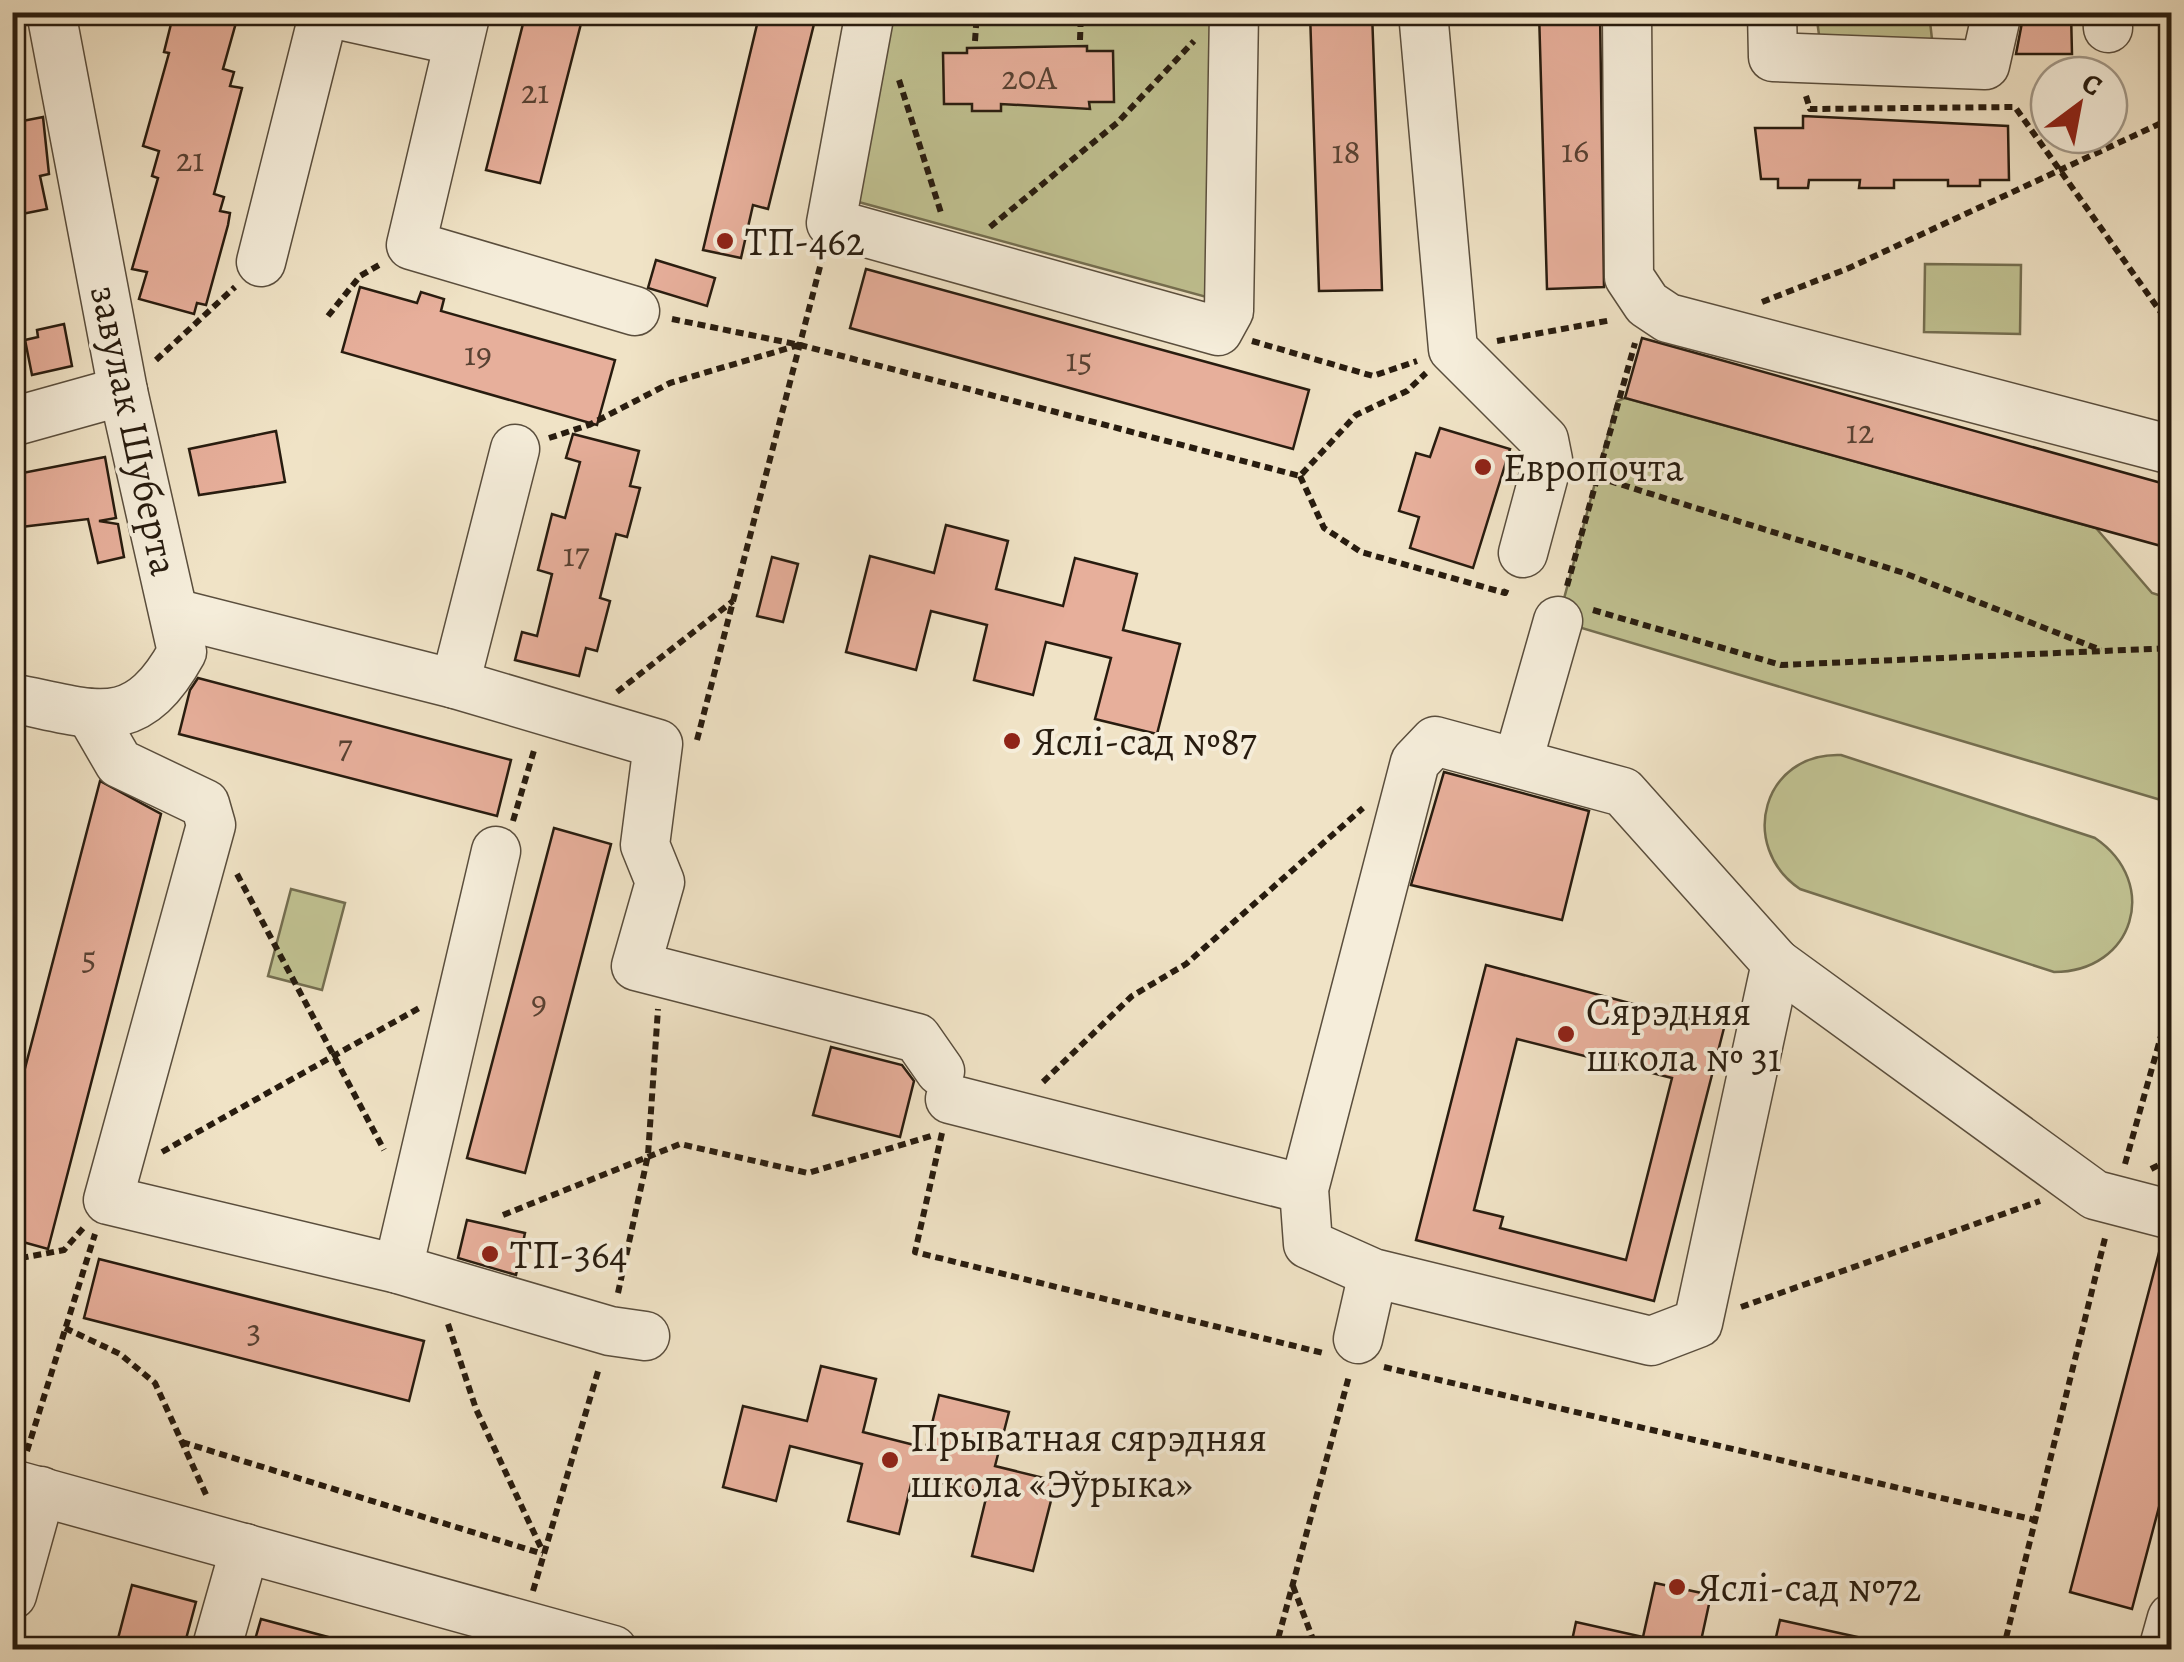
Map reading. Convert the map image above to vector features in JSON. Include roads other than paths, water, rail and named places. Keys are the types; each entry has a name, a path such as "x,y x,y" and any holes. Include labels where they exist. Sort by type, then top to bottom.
{"street":[{"name":"завулак Шуберта","path":"12,698 90,713 125,713 164,685 182,652 123,391 51,12"},
{"path":"261,262 325,12 462,27 411,245 635,311"},
{"path":"870,12 831,224 1218,331 1228,311 1234,15"},
{"path":"1423,12 1454,349 1544,440 1548,460 1523,553"},
{"path":"1627,12 1630,276 1645,309 1698,327 2167,438"},
{"path":"1772,12 1773,57 1985,65 1998,12"},
{"path":"12,422 123,391"},
{"path":"455,684 514,449"},
{"path":"1518,761 1560,611"},
{"path":"174,613 455,684 658,744 646,844 660,882 636,966 916,1038 944,1101 1304,1189"},
{"path":"90,713 119,763 206,804 211,824 108,1200 417,1276 610,1331 645,1336"},
{"path":"1776,963 1698,1323 1650,1341 1373,1273 1308,1244 1304,1189 1415,762 1435,741 1623,792 1776,963 2105,1198 2172,1215"},
{"path":"417,1276 411,1200 496,851"},
{"path":"1356,1349 1373,1273"},
{"path":"12,1595 24,1487 613,1650"},
{"path":"216,1650 236,1546"},
{"path":"2163,1650 2172,1618"}],"place":[{"name":"ТП-462","path":"725,241"},
{"name":"Европочта","path":"1483,467"},
{"name":"Яслі-сад №87","path":"1012,741"},
{"name":"Сярэдняя школа № 31","path":"1566,1034"},
{"name":"ТП-364","path":"490,1254"},
{"name":"Прыватная сярэдняя школа «Эўрыка»","path":"890,1460"},
{"name":"Яслі-сад №72","path":"1677,1587"}]}
